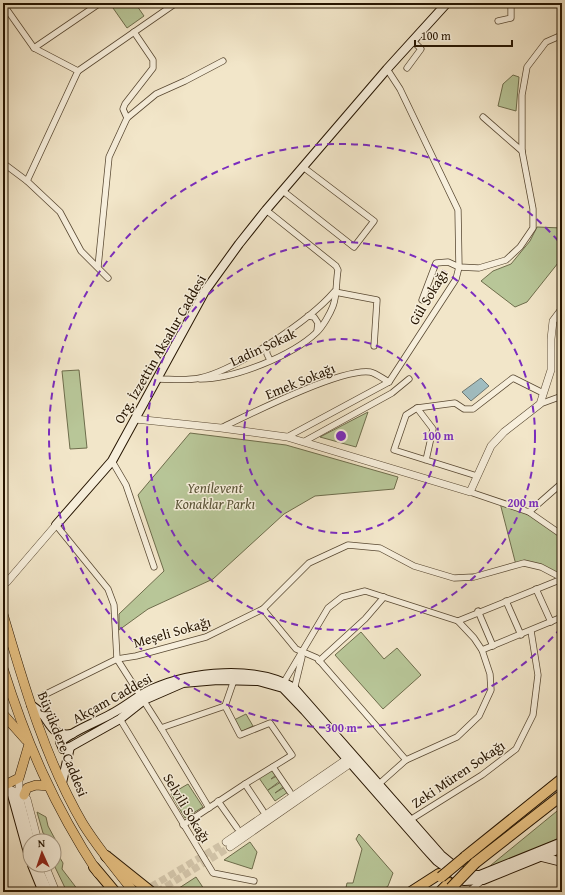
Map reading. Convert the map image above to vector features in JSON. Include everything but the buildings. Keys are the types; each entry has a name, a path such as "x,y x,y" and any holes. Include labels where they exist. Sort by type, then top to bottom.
{"highway":[{"path":"440,892 465,857 562,779"},
{"path":"423,892 446,883 475,863 562,795"},
{"path":"106,856 151,892"},
{"path":"94,867 115,892"},
{"path":"411,892 446,883"}],"main road":[{"name":"Org. İzzettin Aksalur Caddesi","path":"56,525 112,461 205,291 266,210 387,69 447,3"},
{"name":"Büyükdere Caddesi","path":"3,614 31,705 62,783 84,824 106,856 134,892"},
{"name":"Büyükdere Caddesi","path":"3,668 30,744 48,786 71,831 110,892"},
{"name":"Akçam Caddesi","path":"118,715 72,734 60,742 63,749 70,747 118,715 142,698 180,679 217,674 258,674 284,682 294,688 351,759 378,784 410,820 439,858"},
{"name":"Akçam Caddesi","path":"142,698 183,683 234,680 258,681 283,688 351,759 439,858"},
{"path":"31,705 43,714 56,732 62,735 72,734"},
{"path":"3,714 30,744 19,778 5,788 12,795 23,833"},
{"path":"62,783 70,747"},
{"path":"21,794 31,786 48,786"},
{"path":"439,858 472,876 560,846"},
{"path":"439,858 464,882 483,880 542,857 560,846"},
{"path":"542,857 562,861 560,846"},
{"path":"35,873 43,892"}],"street":[{"path":"34,48 100,3"},
{"path":"27,181 78,70 176,3"},
{"path":"498,21 511,18 511,3"},
{"path":"3,4 34,48 78,70"},
{"path":"126,118 123,109 125,104 153,68 153,60 134,32"},
{"path":"422,300 436,263 448,262 459,267 479,268 506,260 520,247 533,228 533,209 522,151 522,96 527,67 546,42 562,34"},
{"path":"407,68 421,49 413,41"},
{"path":"98,267 109,157 126,118 156,94 223,61"},
{"name":"Gül Sokağı","path":"287,437 389,382 456,279 459,267 458,210 400,89 387,69"},
{"path":"484,117 522,151"},
{"path":"3,163 27,181 60,212 81,251 108,278"},
{"path":"283,191 354,247 374,221 303,167"},
{"name":"Ladin Sokak","path":"157,379 214,379 234,375 294,348 317,331 333,305 338,270 336,266 266,210"},
{"path":"200,379 224,369 266,346 322,306 335,292 377,300 374,346"},
{"path":"540,404 551,370 553,321 562,309"},
{"path":"308,316 314,317 318,323 317,331"},
{"path":"266,346 266,354 270,360"},
{"name":"Emek Sokağı","path":"221,428 312,387 351,373 370,372 389,382"},
{"path":"477,476 394,450 406,415 417,408 455,404 464,409 473,409 513,378 543,393"},
{"path":"305,441 392,393 409,379"},
{"path":"470,492 491,446 504,432 540,404 562,396"},
{"path":"417,408 433,429 426,460"},
{"path":"135,419 221,428 305,441 470,492 529,512 562,535"},
{"path":"112,461 126,485 154,567"},
{"path":"529,512 562,483"},
{"path":"56,525 108,589 114,605 117,659 162,728 209,808"},
{"name":"Org. İzzettin Aksalur Caddesi","path":"7,582 56,525"},
{"name":"Meşeli Sokağı","path":"44,694 117,659 136,656 206,637 263,609 308,563 348,544 380,548 414,566 454,578 474,577 524,563 541,567 562,579"},
{"path":"458,621 478,611 562,579"},
{"path":"536,589 551,622"},
{"path":"284,682 304,651 328,608 342,597 365,591 458,621 474,638 482,650 490,674 491,690 479,716 457,737 406,760 378,784"},
{"path":"320,661 365,619 384,597"},
{"path":"506,600 521,635"},
{"path":"263,609 296,650 304,651 320,661 406,760"},
{"path":"478,611 493,646"},
{"path":"482,650 562,617"},
{"name":"Zeki Müren Sokağı","path":"410,820 482,775 516,749 534,715 538,675 531,631"},
{"path":"291,697 304,651"},
{"path":"183,826 218,801 292,755 270,723 240,735 225,706 234,680"},
{"path":"162,728 225,706"},
{"name":"Selvili Sokağı","path":"118,715 183,826 213,873 254,881"},
{"path":"228,844 351,759"},
{"path":"273,767 290,792"},
{"path":"19,778 29,833"},
{"path":"245,784 263,811"},
{"path":"5,788 21,794 29,805 36,833"},
{"path":"218,801 237,828"},
{"path":"41,873 49,892"},
{"path":"48,873 56,892"},
{"path":"464,882 468,892 483,880"}],"green space":[{"path":"120,3 135,3 144,16 127,28 113,8"},
{"path":"513,75 519,77 516,111 498,106 503,84"},
{"path":"537,227 562,228 562,258 527,302 515,307 481,281 493,271 511,264 530,241"},
{"path":"79,370 87,448 70,449 62,371"},
{"path":"368,412 356,447 320,437"},
{"name":"Yenilevent Konaklar Parkı","path":"190,433 286,445 398,477 394,489 315,496 284,514 213,579 148,609 119,630 119,614 164,571 138,495"},
{"path":"500,503 529,512 562,535 562,578 541,567 516,565"},
{"path":"361,632 384,659 397,648 421,675 383,709 335,655"},
{"path":"246,714 253,726 241,732 234,720"},
{"path":"272,769 276,775 271,779 277,776 280,781 268,790 281,782 284,786 275,793 285,787 288,792 275,801 259,778"},
{"path":"188,784 203,807 185,818 171,794"},
{"path":"562,807 562,837 485,870"},
{"path":"37,812 46,817 52,833 43,833"},
{"path":"359,834 393,873 388,886 380,892 345,892 347,883 353,883 362,849 356,839"},
{"path":"250,842 257,852 252,869 224,860"},
{"path":"62,869 78,890 95,890 96,892 67,892 58,873 62,873"},
{"path":"196,877 206,892 173,892"}],"water":[{"path":"481,378 489,386 471,401 462,392"}],"tunnel":[{"path":"142,892 226,842"},
{"path":"157,892 230,847"}]}
